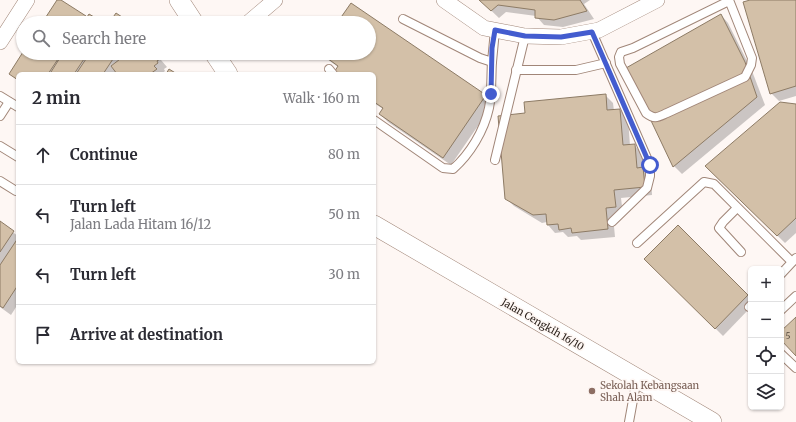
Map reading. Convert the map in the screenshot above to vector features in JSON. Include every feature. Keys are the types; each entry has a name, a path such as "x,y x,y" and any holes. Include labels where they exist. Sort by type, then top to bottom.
{"street":[{"path":"17,16 27,0"},
{"path":"179,0 189,16"},
{"path":"256,16 275,0"},
{"path":"444,0 484,28 525,36 561,37 599,30 657,0"},
{"path":"0,42 16,17"},
{"path":"219,60 227,72"},
{"name":"Jalan Cengkih 16/10","path":"376,226 712,422"}],"lane":[{"path":"729,0 752,58 751,65 745,77 667,113 657,117 651,117 646,113 620,64 619,57 621,52 633,48 729,0"},
{"path":"402,19 480,58 492,62"},
{"path":"376,121 443,168 453,169 464,160 471,150 489,110 492,48 495,30"},
{"path":"592,32 650,165 650,176 647,188 612,222"},
{"path":"495,160 525,36"},
{"path":"516,70 576,70 606,63"},
{"path":"0,96 16,106"},
{"path":"0,116 9,102"},
{"path":"0,146 16,156"},
{"path":"0,182 16,192"},
{"path":"637,243 704,182 714,184 737,208 794,260 784,271"},
{"path":"737,208 722,222 720,228 741,252"},
{"path":"784,307 796,296"},
{"path":"784,357 796,368"},
{"path":"629,422 637,378"}],"building":[{"path":"57,0 61,0 86,16 47,16"},
{"path":"479,0 580,0 587,11 554,20 535,18 535,10 498,5 491,11"},
{"path":"750,0 796,0 796,86 770,94 743,2"},
{"path":"351,3 370,16 342,16"},
{"path":"721,14 745,62 757,97 673,167 626,68"},
{"path":"376,20 486,95 443,158 379,114 383,108 376,103 376,72 334,72 338,66 330,60 376,60"},
{"path":"18,60 57,60 49,72 16,72 16,79 9,74"},
{"path":"59,60 83,60 75,72 51,72"},
{"path":"85,60 112,60 104,72 77,72"},
{"path":"119,60 158,60 157,61 158,63 154,66 157,69 153,72 116,72 111,66"},
{"path":"606,94 607,110 620,109 623,145 635,144 637,168 643,167 645,187 614,190 616,207 606,208 608,229 572,233 571,228 559,230 558,224 547,225 546,214 533,215 505,199 498,116 525,113 524,102"},
{"path":"780,102 796,104 796,218 777,236 705,166"},
{"path":"0,221 14,231 0,252"},
{"path":"678,225 748,295 715,329 644,259"},
{"path":"16,241 16,288 3,308 0,306 0,265"},
{"path":"796,317 796,356 784,343 784,328"}],"place":[{"name":"Sekolah Kebangsaan Shah Alam","path":"592,391"}],"route":[{"path":"491,94 492,48 495,30 525,36 561,37 592,32 650,165"}]}
